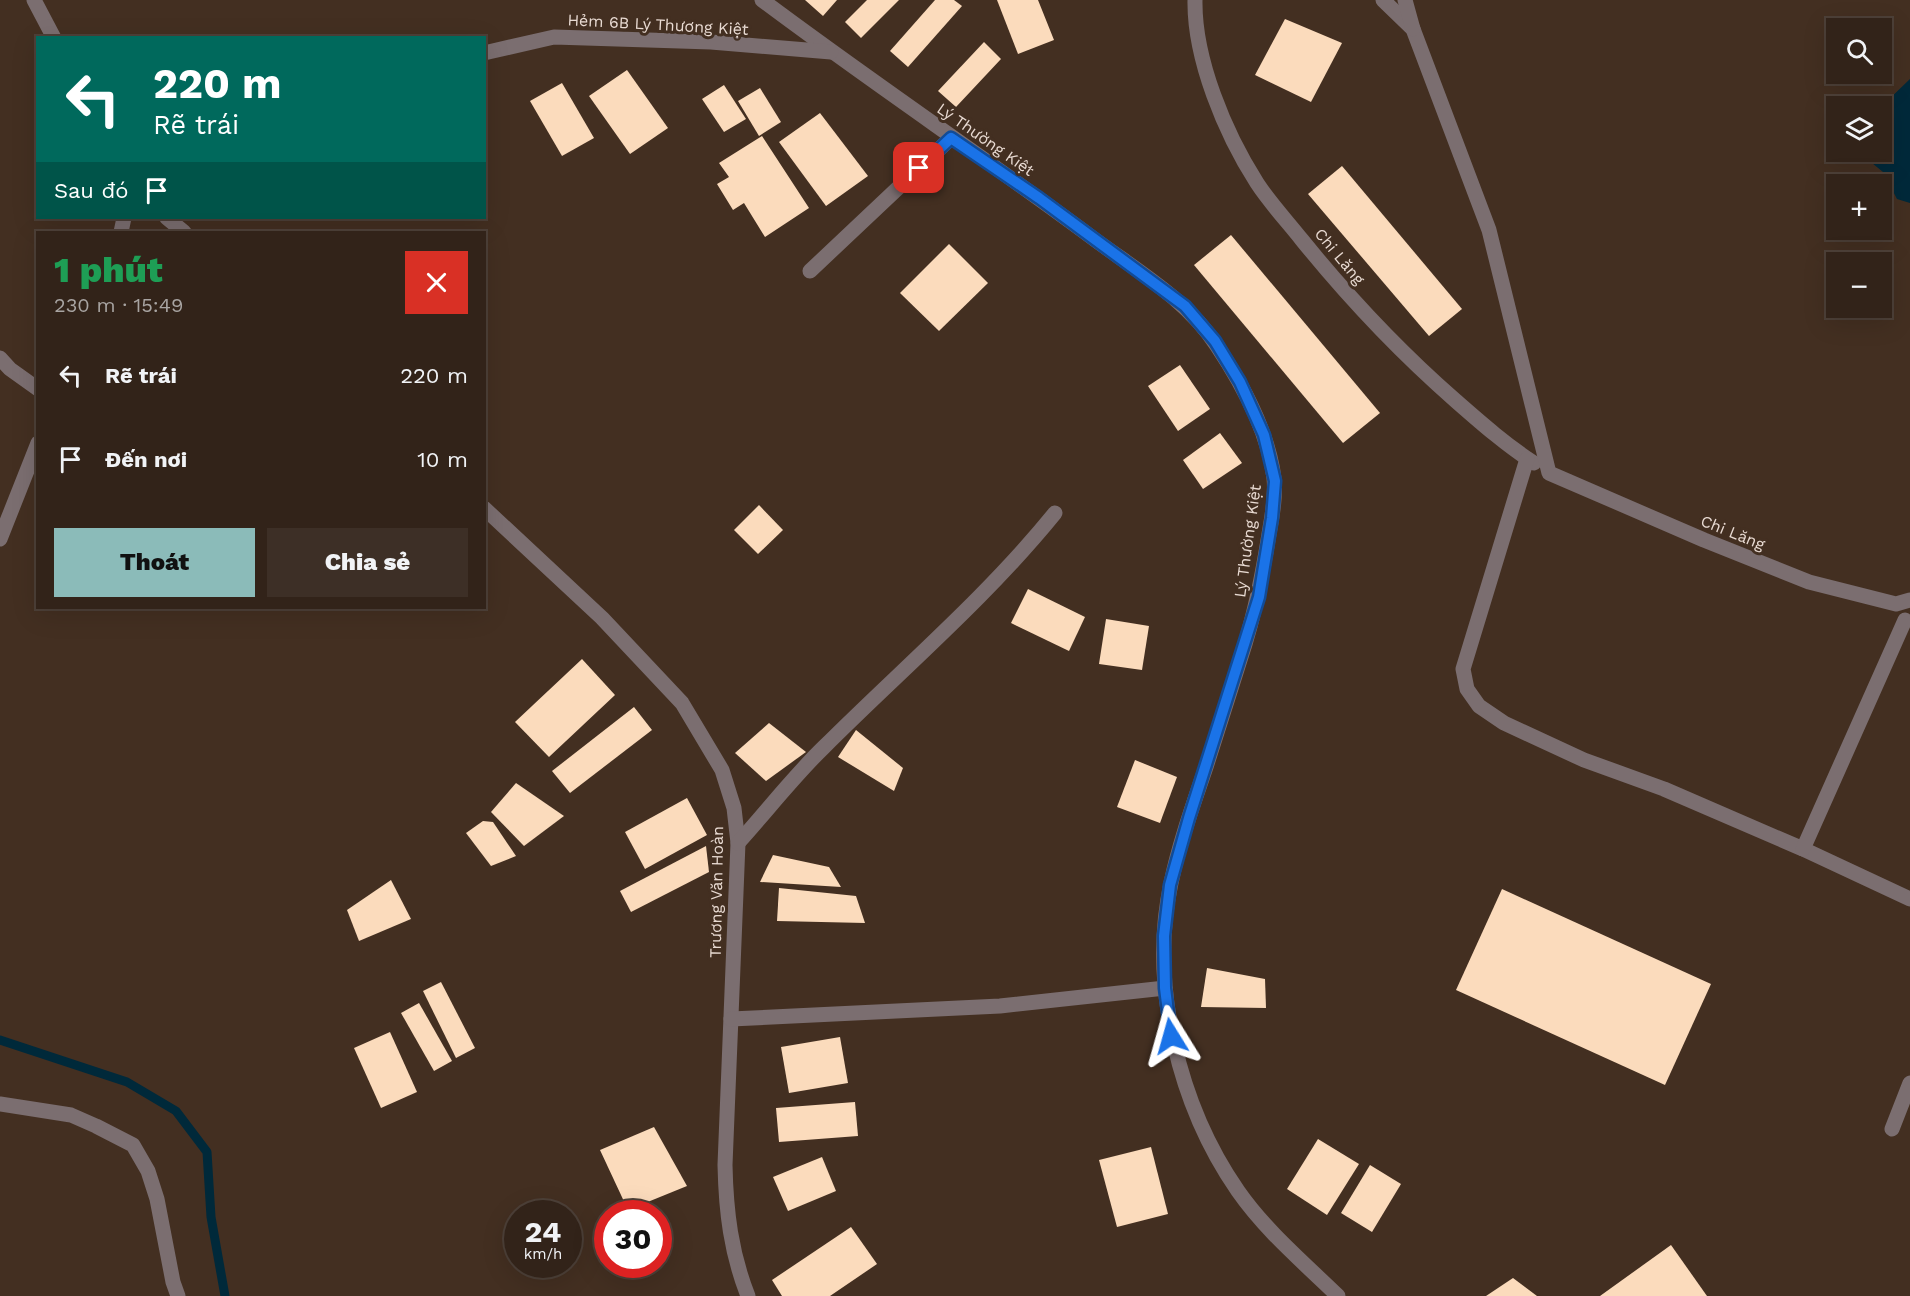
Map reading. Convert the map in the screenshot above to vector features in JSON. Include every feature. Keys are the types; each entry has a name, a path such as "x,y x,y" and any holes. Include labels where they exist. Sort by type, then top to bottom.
{"street":[{"path":"34,0 53,36"},
{"name":"Lý Thường Kiệt","path":"762,0 951,138 1039,198 1185,306 1220,350 1240,382 1264,435 1275,481 1272,518 1259,597 1170,885 1164,936 1165,988 1171,1036 1188,1089 1211,1144 1236,1189 1264,1225 1338,1296"},
{"name":"Chi Lăng","path":"1195,0 1198,45 1208,78 1228,126 1257,183 1325,268 1405,356 1473,416 1527,459 1549,473 1704,540 1809,582 1903,602"},
{"path":"1383,0 1413,29"},
{"path":"1406,0 1413,29 1490,230 1549,473"},
{"name":"Hẻm 6B Lý Thương Kiệt","path":"486,53 554,37 711,42 831,52"},
{"path":"810,271 951,138"},
{"path":"168,219 183,231"},
{"path":"0,358 10,369 36,388"},
{"path":"0,539 36,448"},
{"path":"1527,459 1463,669 1467,689 1479,706 1504,723 1584,760 1664,789 1803,849 1910,899"},
{"name":"Trương Văn Hoàn","path":"486,510 603,618 682,703 722,770 734,808 738,843 725,1165 726,1210 731,1245 748,1296"},
{"path":"738,843 822,749 954,621 1039,534 1055,513"},
{"path":"1803,849 1908,622 1903,602"},
{"path":"731,1019 1000,1006 1165,988"},
{"path":"1892,1129 1910,1083"},
{"path":"0,1104 70,1115 96,1125 133,1145 148,1171 157,1200 173,1282 178,1296"}],"water":[{"path":"1910,79 1910,203 1897,199 1892,189 1892,174 1884,174 1871,162 1892,162 1892,96"}],"building":[{"path":"805,0 837,0 823,16"},
{"path":"867,0 899,0 861,38 845,22"},
{"path":"935,0 954,0 962,6 908,67 890,51"},
{"path":"997,0 1038,0 1054,40 1018,54"},
{"path":"1285,19 1342,43 1311,102 1255,75"},
{"path":"984,42 1001,59 956,107 938,91"},
{"path":"627,70 668,128 630,154 589,96"},
{"path":"562,83 594,138 562,156 530,101"},
{"path":"724,85 746,119 724,132 702,99"},
{"path":"760,88 781,122 759,136 738,101"},
{"path":"820,113 868,176 826,206 779,142"},
{"path":"762,136 809,208 765,237 744,203 733,210 717,184 729,177 719,163"},
{"path":"1342,166 1462,309 1429,336 1308,194"},
{"path":"1231,235 1380,413 1343,443 1194,265"},
{"path":"949,244 988,283 939,331 900,293"},
{"path":"1180,365 1210,409 1178,431 1148,386"},
{"path":"1220,433 1242,463 1203,489 1183,460"},
{"path":"759,505 783,530 758,554 734,530"},
{"path":"1028,589 1085,617 1069,651 1011,623"},
{"path":"1106,619 1149,626 1142,670 1099,664"},
{"path":"582,659 615,695 549,757 515,722"},
{"path":"634,707 652,730 570,793 552,771"},
{"path":"769,723 806,752 766,781 735,753"},
{"path":"856,730 903,768 894,791 838,757"},
{"path":"1135,760 1177,777 1160,823 1117,807"},
{"path":"516,783 564,816 524,846 491,812"},
{"path":"687,798 707,835 645,869 625,832"},
{"path":"483,821 493,822 516,856 491,866 466,833"},
{"path":"706,846 709,872 631,912 620,891"},
{"path":"773,855 829,867 841,887 760,882"},
{"path":"391,880 411,919 359,941 347,910"},
{"path":"779,888 856,896 865,923 777,921"},
{"path":"1502,889 1711,984 1665,1085 1456,990"},
{"path":"1207,968 1265,979 1266,1008 1201,1007"},
{"path":"441,982 475,1048 456,1058 423,991"},
{"path":"419,1003 452,1061 434,1071 401,1013"},
{"path":"390,1032 417,1092 381,1108 354,1048"},
{"path":"840,1037 848,1083 789,1093 781,1047"},
{"path":"855,1102 858,1136 779,1142 776,1108"},
{"path":"654,1127 687,1186 653,1200 623,1200 600,1150"},
{"path":"1318,1139 1359,1164 1327,1215 1287,1189"},
{"path":"1151,1147 1168,1214 1117,1227 1099,1160"},
{"path":"822,1157 836,1191 788,1211 773,1177"},
{"path":"1370,1165 1401,1184 1372,1232 1341,1213"},
{"path":"851,1227 877,1264 830,1296 782,1296 772,1280"},
{"path":"1671,1245 1707,1296 1600,1296"},
{"path":"1513,1278 1537,1296 1486,1296"}],"waterway":[{"path":"0,1040 127,1082 176,1111 207,1152 211,1217 225,1296"}],"route":[{"path":"919,168 951,138 1039,198 1185,306 1215,341 1240,382 1264,435 1275,481 1272,518 1259,597 1170,885 1164,936 1165,988 1171,1036"}]}
